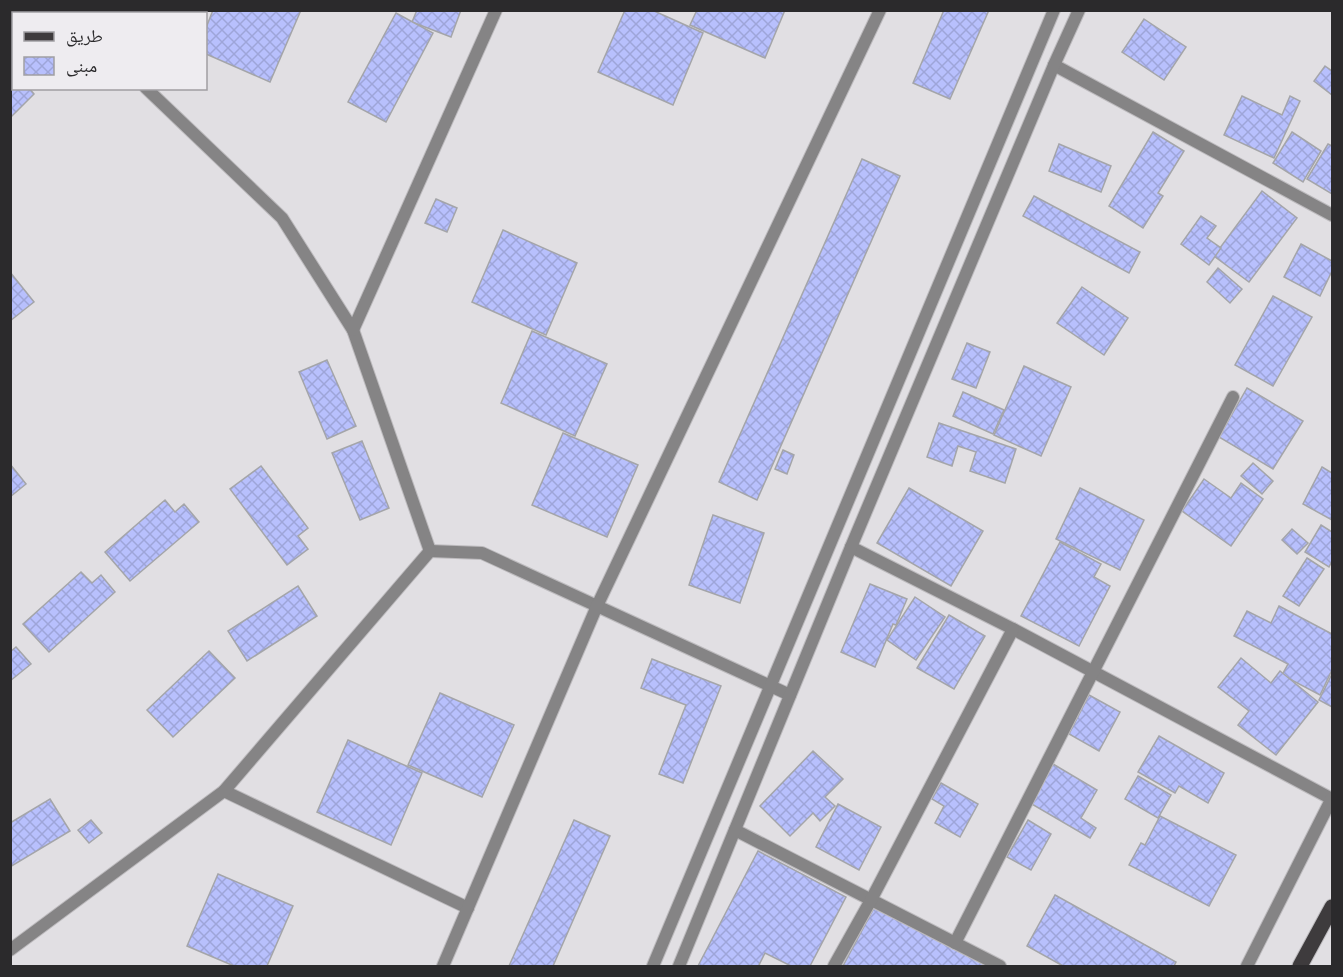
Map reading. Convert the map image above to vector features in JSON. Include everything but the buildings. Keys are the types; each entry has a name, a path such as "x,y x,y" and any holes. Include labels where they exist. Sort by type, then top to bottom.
{"main road":[{"path":"1300,966 1332,906"}],"street":[{"path":"353,330 496,10"},
{"path":"443,966 597,606 880,10"},
{"path":"653,966 1054,10"},
{"path":"679,966 850,547 1079,10"},
{"path":"1054,65 1332,215"},
{"path":"148,90 282,218 353,330 430,551"},
{"path":"955,943 1233,397"},
{"path":"850,547 1013,629 1332,799 1246,966"},
{"path":"430,551 482,553 790,695"},
{"path":"10,950 224,791 430,551"},
{"path":"834,966 1013,629"},
{"path":"224,791 468,908"},
{"path":"735,830 1000,966"}]}
